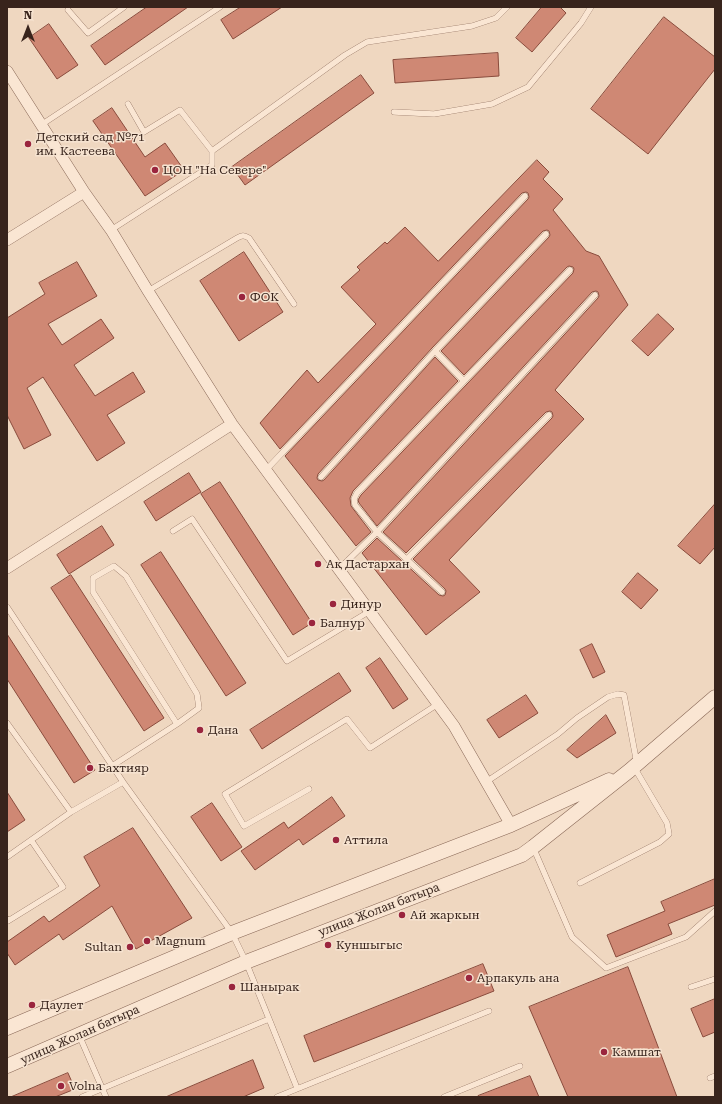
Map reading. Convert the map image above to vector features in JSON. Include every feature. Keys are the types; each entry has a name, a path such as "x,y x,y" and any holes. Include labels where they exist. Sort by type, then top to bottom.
{"street":[{"path":"7,71 84,192 111,230 148,292 232,424 454,726 511,825"},
{"path":"7,240 84,192"},
{"path":"7,568 232,424"},
{"name":"улица Жолан батыра","path":"7,1066 246,962 522,855 633,767 715,697"},
{"path":"7,1028 232,933 511,825 633,767"}],"lane":[{"path":"68,10 88,33 124,7"},
{"path":"212,151 345,55 367,42 472,26 496,18 507,7"},
{"path":"394,112 434,114 492,104 528,87 581,22 591,7"},
{"path":"42,125 216,8"},
{"path":"111,230 212,165 212,151 180,110 144,132 128,104"},
{"path":"266,470 524,196"},
{"path":"321,477 435,351 546,234"},
{"path":"148,292 237,238 245,236 249,238 294,304"},
{"path":"442,592 377,532 355,505 354,498 357,492 570,270"},
{"path":"339,569 377,532 595,295"},
{"path":"435,351 464,381"},
{"path":"407,559 549,415"},
{"path":"173,531 192,518 287,661 370,611"},
{"path":"112,766 178,724 199,708 197,694 126,576 114,566 93,578 93,592 178,724"},
{"path":"7,607 123,782 232,933 246,962 297,1088"},
{"path":"486,782 558,734 577,718 608,697 618,694 624,695 633,767 667,823 669,834 660,842 580,883"},
{"path":"310,790 244,826 225,794 346,719 370,748 438,704"},
{"path":"7,723 71,812"},
{"path":"7,856 71,812 123,782"},
{"path":"7,918 8,921 63,887 31,840"},
{"path":"533,847 572,937 606,968 686,937 715,911"},
{"path":"692,987 715,979"},
{"path":"277,1097 489,1011"},
{"path":"82,1097 269,1018"},
{"path":"78,1035 106,1097"},
{"path":"444,1097 520,1066"}],"building":[{"path":"147,7 188,7 105,65 91,46"},
{"path":"241,7 282,7 233,39 221,20"},
{"path":"542,7 560,7 566,13 532,52 516,38"},
{"path":"664,17 715,57 715,69 648,154 591,109"},
{"path":"49,24 78,65 57,79 29,38"},
{"path":"498,53 499,76 395,83 393,60"},
{"path":"361,75 374,93 245,185 232,167"},
{"path":"112,108 145,157 165,143 184,170 145,196 93,121"},
{"path":"537,160 549,172 543,179 563,199 553,210 586,251 599,256 628,305 555,390 584,419 449,560 480,592 426,635 362,553 377,538 439,595 445,595 445,589 413,559 552,418 552,412 546,412 406,553 383,532 598,298 598,292 592,292 377,526 359,503 358,500 361,495 573,273 573,267 567,267 464,375 441,351 549,237 549,231 543,231 432,348 318,474 318,480 324,480 435,357 458,381 353,491 350,498 351,506 371,532 356,546 285,456 528,199 528,193 522,193 280,449 260,423 307,370 318,383 376,324 341,287 360,270 357,267 385,242 387,244 405,227 438,261"},
{"name":"ФОК","path":"244,252 283,312 239,341 200,281"},
{"path":"77,262 97,296 48,324 62,345 101,319 114,338 74,365 95,396 133,372 145,392 107,415 125,443 97,461 43,377 27,388 51,435 24,449 7,415 7,318 45,294 39,283"},
{"path":"658,314 674,329 648,356 632,341"},
{"path":"189,473 201,492 156,521 144,502"},
{"path":"220,482 312,623 293,635 201,494"},
{"path":"715,504 715,547 700,564 678,546"},
{"path":"102,526 114,545 69,574 57,555"},
{"path":"161,552 246,683 226,696 141,565"},
{"path":"638,573 658,590 641,609 622,592"},
{"path":"71,575 164,718 144,731 51,588"},
{"path":"7,634 95,770 74,783 7,679"},
{"path":"592,644 605,672 593,678 580,650"},
{"path":"380,658 408,699 393,709 366,668"},
{"path":"339,673 351,691 262,749 250,730"},
{"path":"526,695 538,713 499,738 487,720"},
{"path":"606,715 616,733 577,758 567,750"},
{"path":"7,792 25,820 7,832"},
{"path":"332,797 345,816 303,845 299,839 255,870 241,851 284,822 288,828"},
{"path":"212,803 242,847 221,861 191,817"},
{"path":"133,828 192,918 136,949 112,906 63,940 59,934 15,965 7,953 7,942 44,916 49,922 100,886 84,857"},
{"path":"715,879 715,905 668,924 672,934 616,957 607,935 665,911 661,902"},
{"path":"483,964 494,991 314,1062 304,1036"},
{"name":"Камшат","path":"628,967 677,1097 568,1097 529,1007"},
{"path":"715,999 715,1032 703,1037 691,1009"},
{"path":"253,1060 264,1088 243,1097 166,1097"},
{"path":"68,1073 75,1089 55,1097 11,1097"},
{"path":"530,1076 539,1097 478,1097 478,1096"}],"place":[{"name":"Детский сад №71 им. Кастеева","path":"28,144"},
{"name":"ЦОН \"На Севере\"","path":"155,170"},
{"name":"ФОК","path":"242,297"},
{"name":"Ақ Дастархан","path":"318,564"},
{"name":"Динур","path":"333,604"},
{"name":"Балнур","path":"312,623"},
{"name":"Дана","path":"200,730"},
{"name":"Бахтияр","path":"90,768"},
{"name":"Аттила","path":"336,840"},
{"name":"Ай жаркын","path":"402,915"},
{"name":"Magnum","path":"147,941"},
{"name":"Куншыгыс","path":"328,945"},
{"name":"Sultan","path":"130,947"},
{"name":"Арпакуль ана","path":"469,978"},
{"name":"Шанырак","path":"232,987"},
{"name":"Даулет","path":"32,1005"},
{"name":"Камшат","path":"604,1052"},
{"name":"Volna","path":"61,1086"}]}
